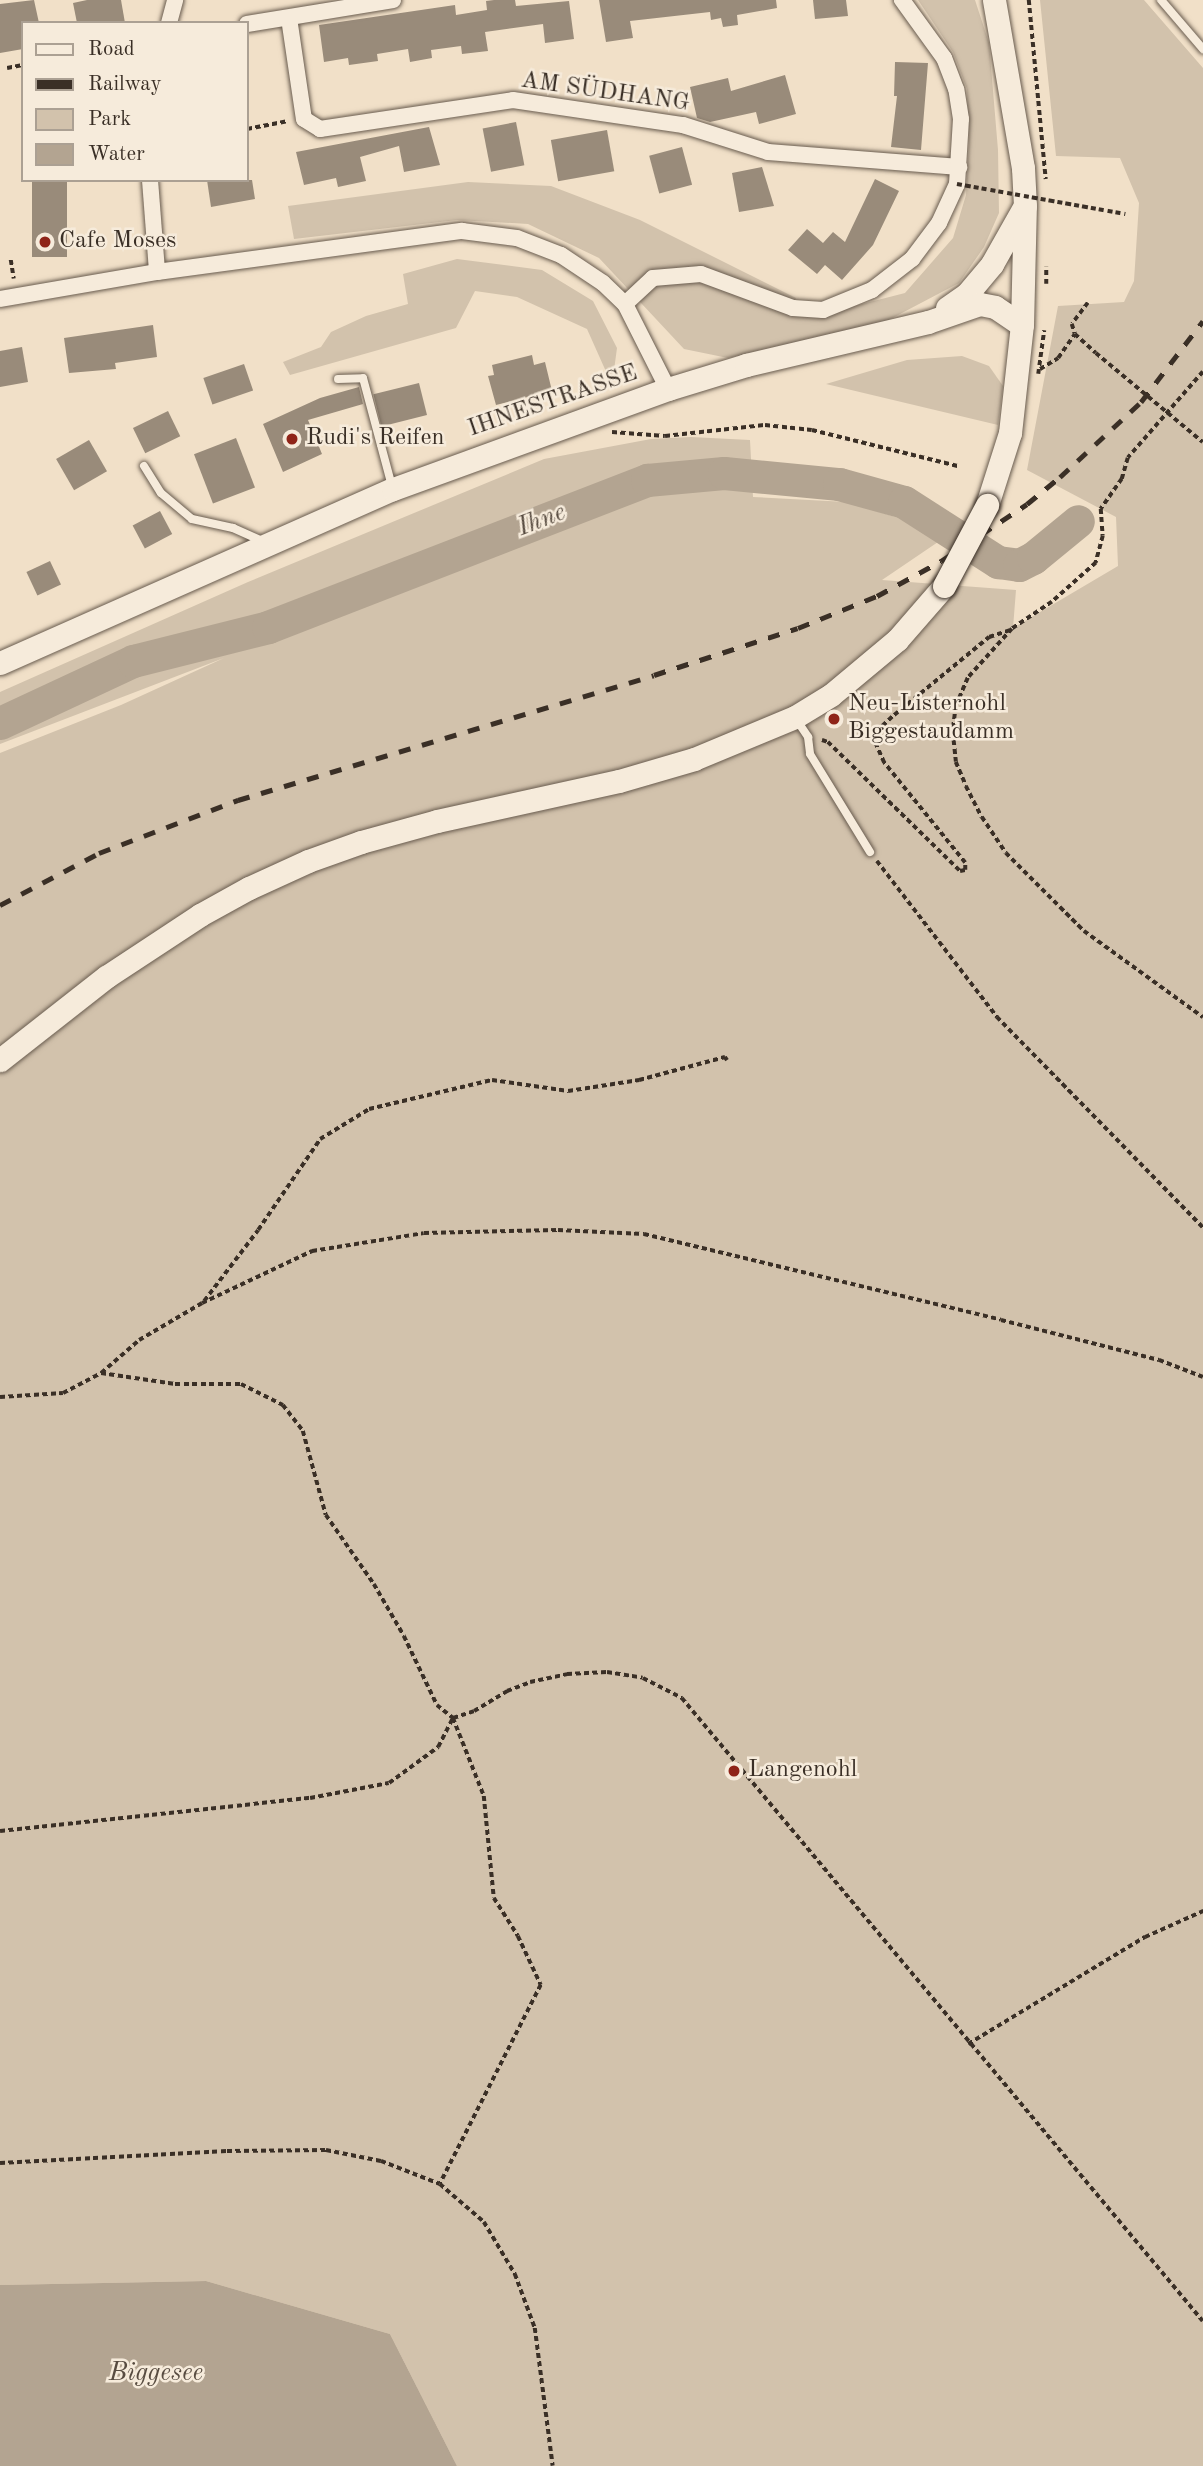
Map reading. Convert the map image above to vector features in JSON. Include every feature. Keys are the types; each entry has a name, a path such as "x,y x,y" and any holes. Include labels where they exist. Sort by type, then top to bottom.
{"main road":[{"path":"0,1060 106,977 200,915 249,888 307,861 361,842 437,821 620,781 694,759 795,717 831,695 897,640 944,586 965,552 1003,462 1010,433 1022,325 1025,206 1021,155 994,0"},
{"path":"928,322 967,294 992,264 1025,206"},
{"name":"IHNESTRASSE","path":"0,663 393,489 668,389 746,365 928,322 980,304 995,307 1022,325"}],"street":[{"path":"170,21 175,0"},
{"path":"248,24 289,18 337,5 393,0"},
{"path":"625,304 653,278 701,274 793,308 823,310 872,290 912,259 939,223 957,184 961,119 956,89 944,58 902,0"},
{"path":"289,18 304,119"},
{"name":"AM SÜDHANG","path":"304,119 320,129 513,100 683,125 768,152 960,167"},
{"path":"150,182 157,272"},
{"path":"0,299 157,272 462,231 517,238 561,255 603,283 625,304 668,389"}],"lane":[{"path":"1161,0 1203,49"},
{"path":"338,379 363,378 393,489"},
{"path":"144,466 161,493 192,519 233,528 268,543"},
{"path":"795,717 807,737 810,754 870,852"}],"path":[{"path":"1030,0 1046,169"},
{"path":"6,68 21,65"},
{"path":"248,129 304,119"},
{"path":"957,184 1125,214"},
{"path":"1087,303 1072,324 1075,334 1203,442"},
{"path":"1040,369 1058,358 1075,334"},
{"path":"1203,372 1128,458 1122,479 1101,509 1103,536 1096,563 1052,602 1012,629 968,678 956,706 953,732 956,762 966,786 982,817 1006,853 1084,931 1203,1017"},
{"path":"584,421 620,433 665,436 765,425 812,430 958,466"},
{"path":"807,737 828,742 960,872 965,870 965,863 884,763 875,743 882,726 894,715 989,637 1012,629"},
{"path":"870,852 997,1017 1203,1227"},
{"path":"202,1304 258,1230 320,1139 369,1109 492,1080 568,1091 639,1080 725,1057 727,1060"},
{"path":"0,1397 63,1393 101,1373 138,1340 202,1304 312,1251 424,1233 558,1230 644,1234 1159,1360 1203,1377"},
{"path":"101,1373 175,1384 241,1384 283,1405 303,1431 315,1464 326,1515 374,1584 437,1705 453,1718 484,1796 494,1898 541,1985 440,2184"},
{"path":"0,1832 310,1798 389,1783 438,1747 453,1718 518,1686 567,1674 607,1672 643,1678 682,1698 1203,2321"},
{"path":"968,2043 1145,1937 1203,1911"},
{"path":"0,2163 227,2151 326,2150 382,2161 440,2184 484,2222 515,2274 535,2328 553,2466"}],"green space":[{"path":"918,0 975,0 989,43 998,150 999,213 984,247 959,283 881,324 728,358 684,349 599,258 528,224 457,220 294,239 288,206 468,182 551,186 640,220 796,298 790,312 823,314 905,293 953,238 966,195 969,145 967,89 953,52"},
{"path":"1040,0 1144,0 1203,68 1203,2466 457,2466 390,2334 206,2281 0,2285 0,753 121,705 224,658 0,744 0,692 248,582 544,459 651,439 691,437 750,440 753,497 847,502 921,525 938,542 882,580 1016,590 1013,628 1118,566 1116,517 1027,470 1058,306 1124,302 1134,281 1139,203 1120,158 1056,156"},
{"path":"457,259 542,270 593,301 617,348 612,385 587,329 517,297 475,291 456,328 290,375 283,362 321,347 331,332 366,316 408,304 403,274"},
{"path":"962,356 989,366 1003,386 998,425 826,384 907,360"}],"water":[{"name":"Biggesee","path":"206,2281 390,2334 457,2466 0,2466 0,2285"}],"building":[{"path":"34,0 39,21 21,21 21,49 0,53 0,4"},
{"path":"87,0 121,0 125,21 77,21 73,3"},
{"path":"515,0 516,6 569,1 574,39 545,43 543,24 485,32 488,51 462,54 461,46 431,50 432,58 410,62 408,49 377,54 378,61 349,65 348,58 324,62 319,25 455,5 456,15 487,10 486,1"},
{"path":"599,0 776,0 777,8 737,15 738,25 723,27 721,18 711,20 710,12 630,21 633,38 606,42"},
{"path":"813,0 846,0 848,16 815,19"},
{"path":"895,62 928,63 921,150 891,147 897,96 894,96"},
{"path":"785,75 796,114 759,124 756,112 710,122 697,118 690,87 728,78 731,91"},
{"path":"516,122 524,165 491,172 483,128"},
{"path":"429,127 440,165 404,172 399,146 360,157 366,181 338,187 336,178 304,185 296,152"},
{"path":"607,130 614,171 558,181 551,140"},
{"path":"682,147 692,185 659,193 649,156"},
{"path":"762,167 774,206 739,212 732,173"},
{"path":"875,179 899,191 873,245 842,280 825,265 817,274 788,250 807,229 823,243 833,232 845,242"},
{"path":"252,180 255,199 211,207 207,182"},
{"path":"32,182 67,182 67,257 32,257"},
{"path":"153,325 157,357 115,363 116,369 69,373 64,338"},
{"path":"22,347 28,382 0,387 0,351"},
{"path":"532,355 534,365 545,362 552,391 496,405 488,376 494,375 492,365"},
{"path":"244,364 253,390 212,404 203,378"},
{"path":"419,383 427,415 381,426 373,394"},
{"name":"Rudi's Reifen","path":"359,387 363,404 308,420 322,454 283,472 263,424 320,398"},
{"path":"168,411 180,436 145,453 133,428"},
{"path":"236,438 255,487 213,504 194,454"},
{"path":"89,440 107,471 74,490 56,459"},
{"path":"160,511 172,534 145,549 133,526"},
{"path":"50,561 61,585 37,596 26,572"}],"waterway":[{"name":"Ihne","path":"0,723 133,661 268,627 647,480 724,473 839,484 904,502 998,562 1019,565 1033,558 1078,521"}],"railway":[{"path":"0,905 99,853 238,800 654,675 798,628 877,596 941,561 1027,504 1060,477 1141,402 1203,321"}],"place":[{"name":"Cafe Moses","path":"45,242"},
{"name":"Rudi's Reifen","path":"292,439"},
{"name":"Neu-Listernohl Biggestaudamm","path":"834,719"},
{"name":"Langenohl","path":"734,1771"}]}
